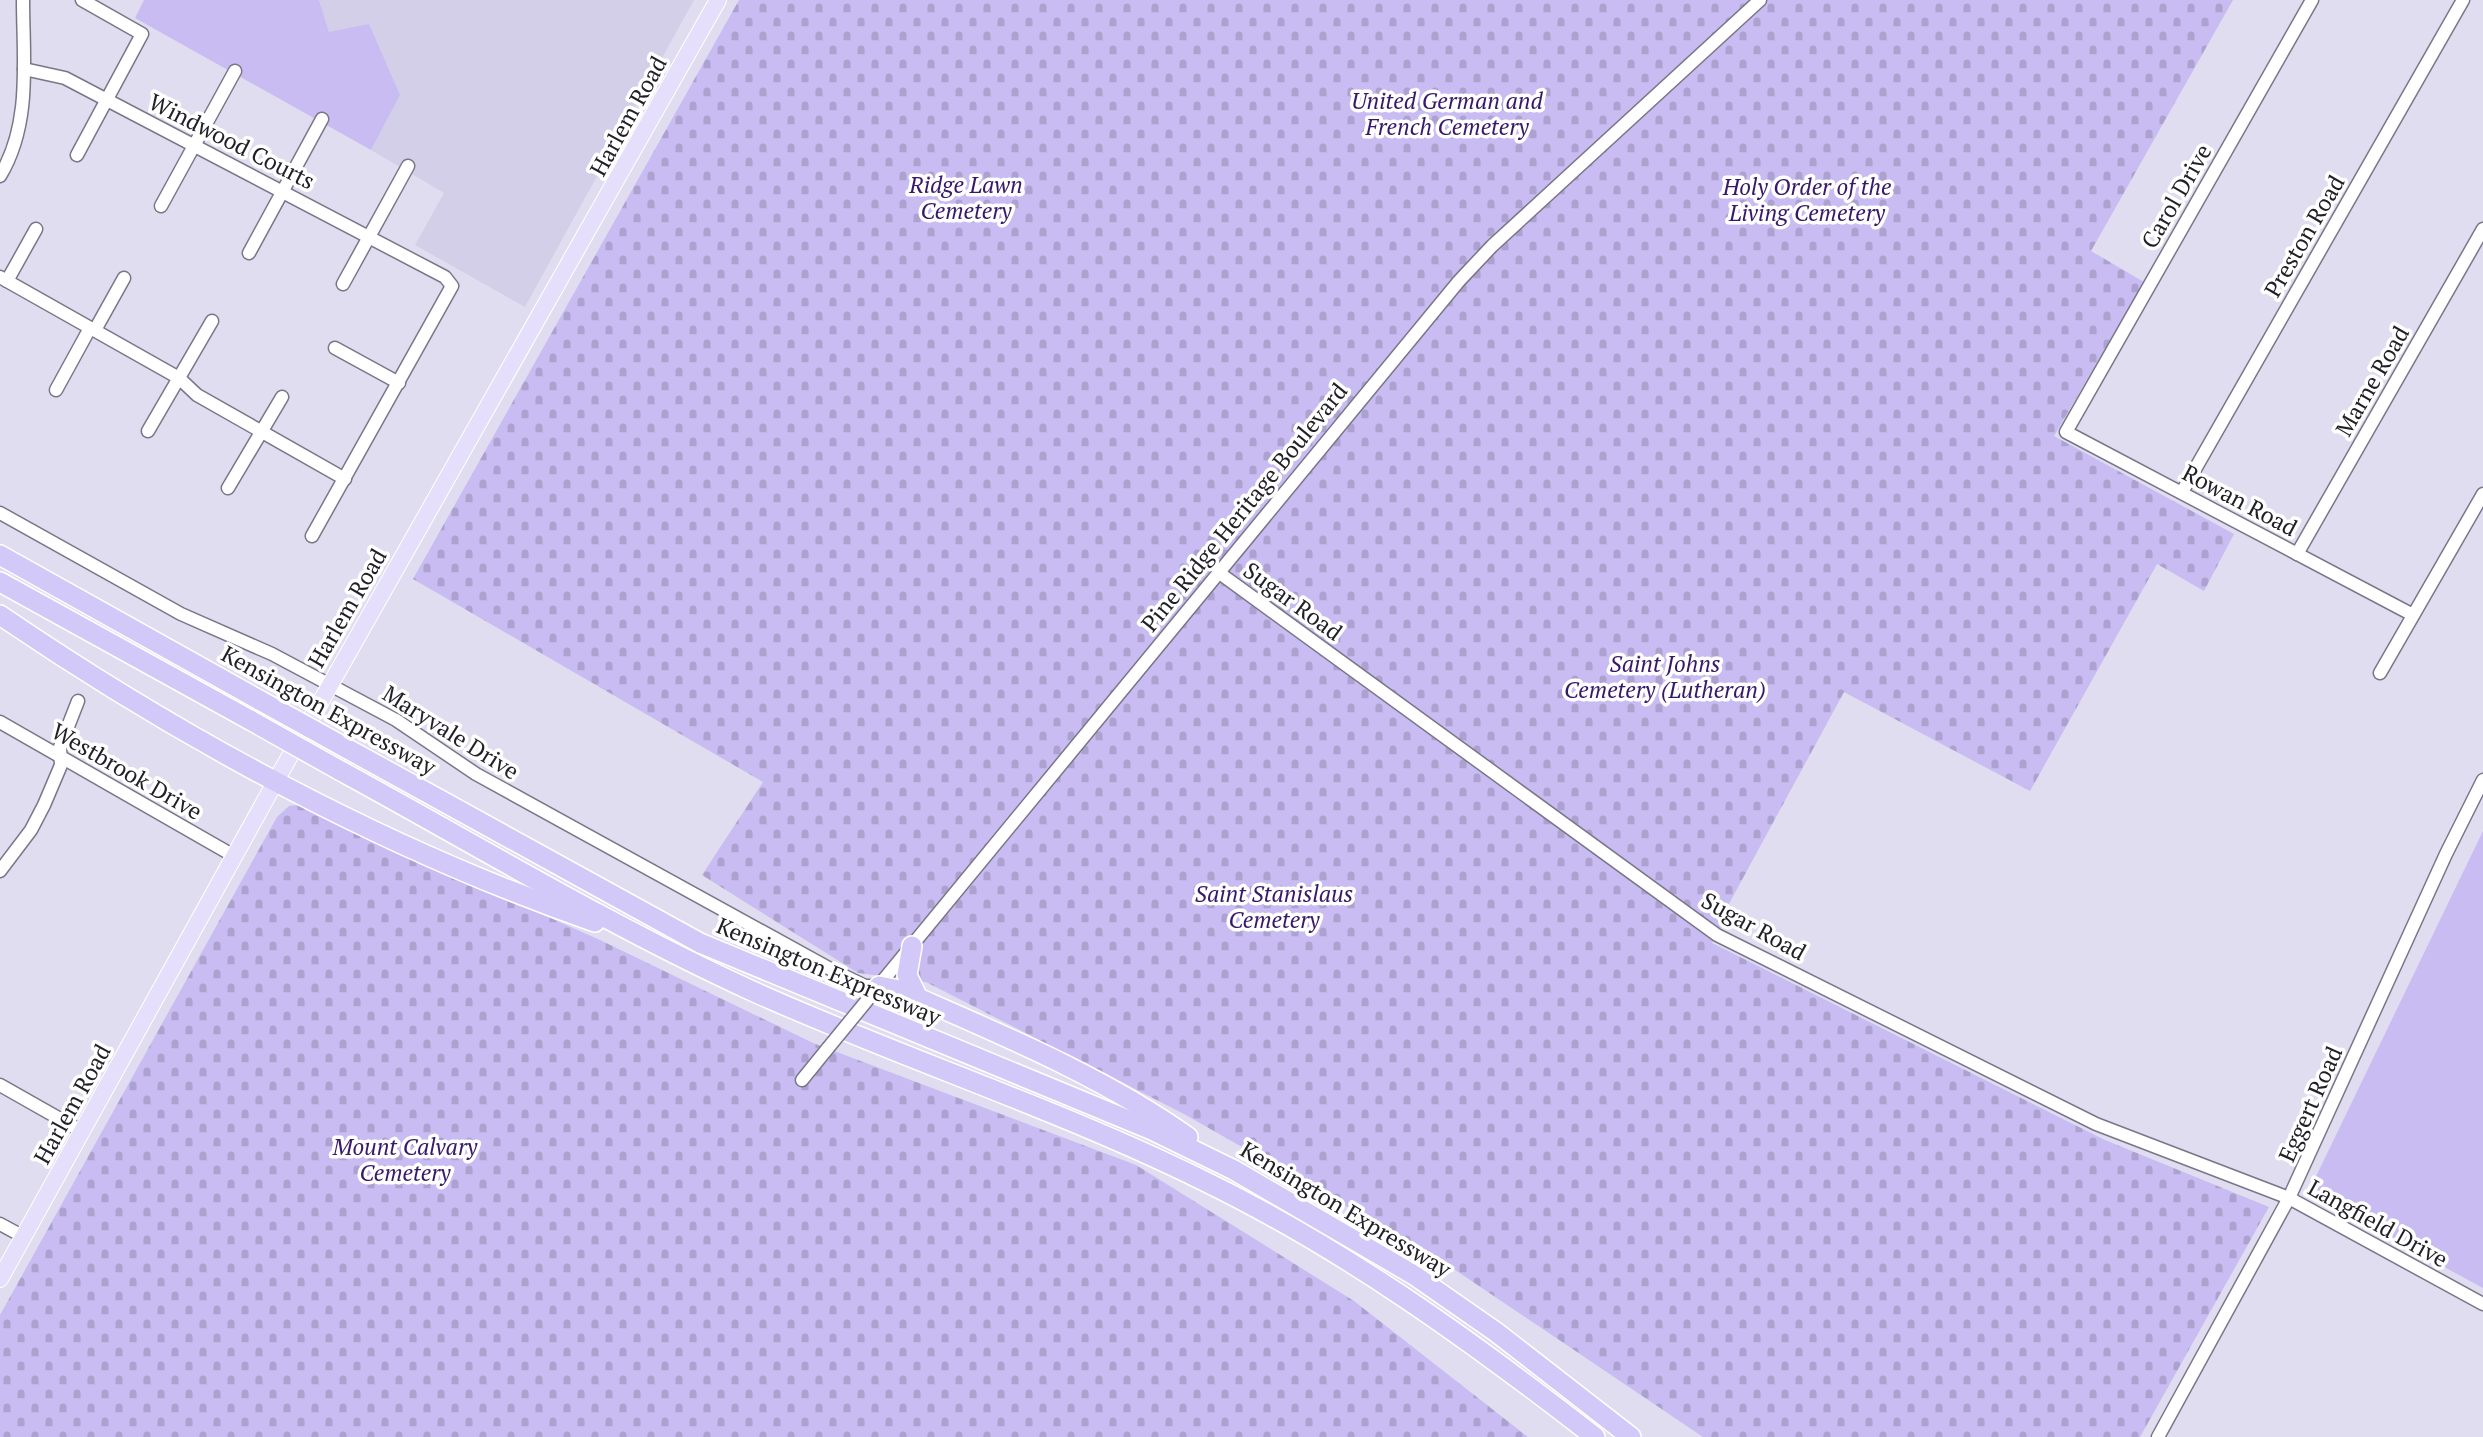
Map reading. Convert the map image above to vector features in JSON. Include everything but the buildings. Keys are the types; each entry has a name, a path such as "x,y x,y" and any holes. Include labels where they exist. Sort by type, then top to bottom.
{"highway":[{"name":"Kensington Expressway","path":"0,555 699,943 1152,1130 1234,1170 1415,1275 1496,1332 1631,1437"},
{"name":"Kensington Expressway","path":"0,582 650,941 808,1015 1127,1145 1267,1213 1432,1315 1595,1437"},
{"path":"0,615 90,674 276,781 386,835 489,880 563,911 650,941"},
{"path":"912,946 907,975 918,998"},
{"path":"874,992 890,986 918,998 1155,1113 1234,1170"}],"main road":[{"name":"Harlem Road","path":"0,1279 276,781 718,0"}],"street":[{"path":"0,176 9,162 21,115 24,69 23,0"},
{"path":"78,155 142,34 82,0"},
{"name":"Pine Ridge Heritage Boulevard","path":"802,1080 1459,281 1492,246 1760,0"},
{"name":"Carol Drive","path":"2077,413 2312,0"},
{"name":"Preston Road","path":"2182,492 2463,0"},
{"name":"Windwood Courts","path":"24,69 65,78 264,185 282,191 369,235 445,277 452,286 399,383"},
{"path":"161,206 235,71"},
{"path":"249,253 322,119"},
{"path":"343,284 408,166"},
{"path":"36,229 3,281 179,378 197,395 345,479"},
{"name":"Marne Road","path":"2297,554 2483,229"},
{"path":"56,390 124,278"},
{"path":"148,431 212,321"},
{"path":"313,536 399,383 335,348"},
{"path":"228,488 282,397"},
{"name":"Rowan Road","path":"2077,413 2066,432 2413,615"},
{"path":"2380,673 2483,494"},
{"name":"Maryvale Drive","path":"0,513 181,614 272,654 396,720 458,764 675,886 874,992"},
{"name":"Sugar Road","path":"1218,572 1717,935 2096,1124 2289,1198"},
{"path":"0,871 31,830 61,765 60,747 78,701"},
{"name":"Westbrook Drive","path":"0,722 234,856"},
{"name":"Eggert Road","path":"2158,1437 2289,1198 2446,854 2483,780"},
{"path":"0,1084 83,1132"},
{"name":"Langfield Drive","path":"2289,1198 2483,1304"},
{"path":"0,1224 24,1237"}],"shaded area":[{"path":"319,0 694,0 525,307 415,245 444,193 371,150 400,95 329,32"}],"green space":[{"path":"144,0 319,0 329,32 369,24 400,95 371,150 135,18"},
{"path":"739,0 2233,0 2091,251 2144,282 2054,436 2234,534 2204,591 2157,564 2030,791 1844,692 1724,913 1724,922 1712,943 2105,1140 2269,1207 2140,1437 1703,1437 1439,1259 1184,1114 926,982 858,973 702,875 763,782 413,579"},
{"name":"Mount Calvary Cemetery","path":"297,805 602,941 813,1043 1136,1165 1354,1301 1528,1437 0,1437 0,1315 277,817 289,806"},
{"path":"2483,831 2483,1288 2308,1193"}],"park label":[{"name":"United German and French Cemetery","path":"1447,113"},
{"name":"Ridge Lawn Cemetery","path":"966,197"},
{"name":"Holy Order of the Living Cemetery","path":"1807,199"},
{"name":"Saint Johns Cemetery (Lutheran)","path":"1665,676"},
{"name":"Saint Stanislaus Cemetery","path":"1274,906"}]}
